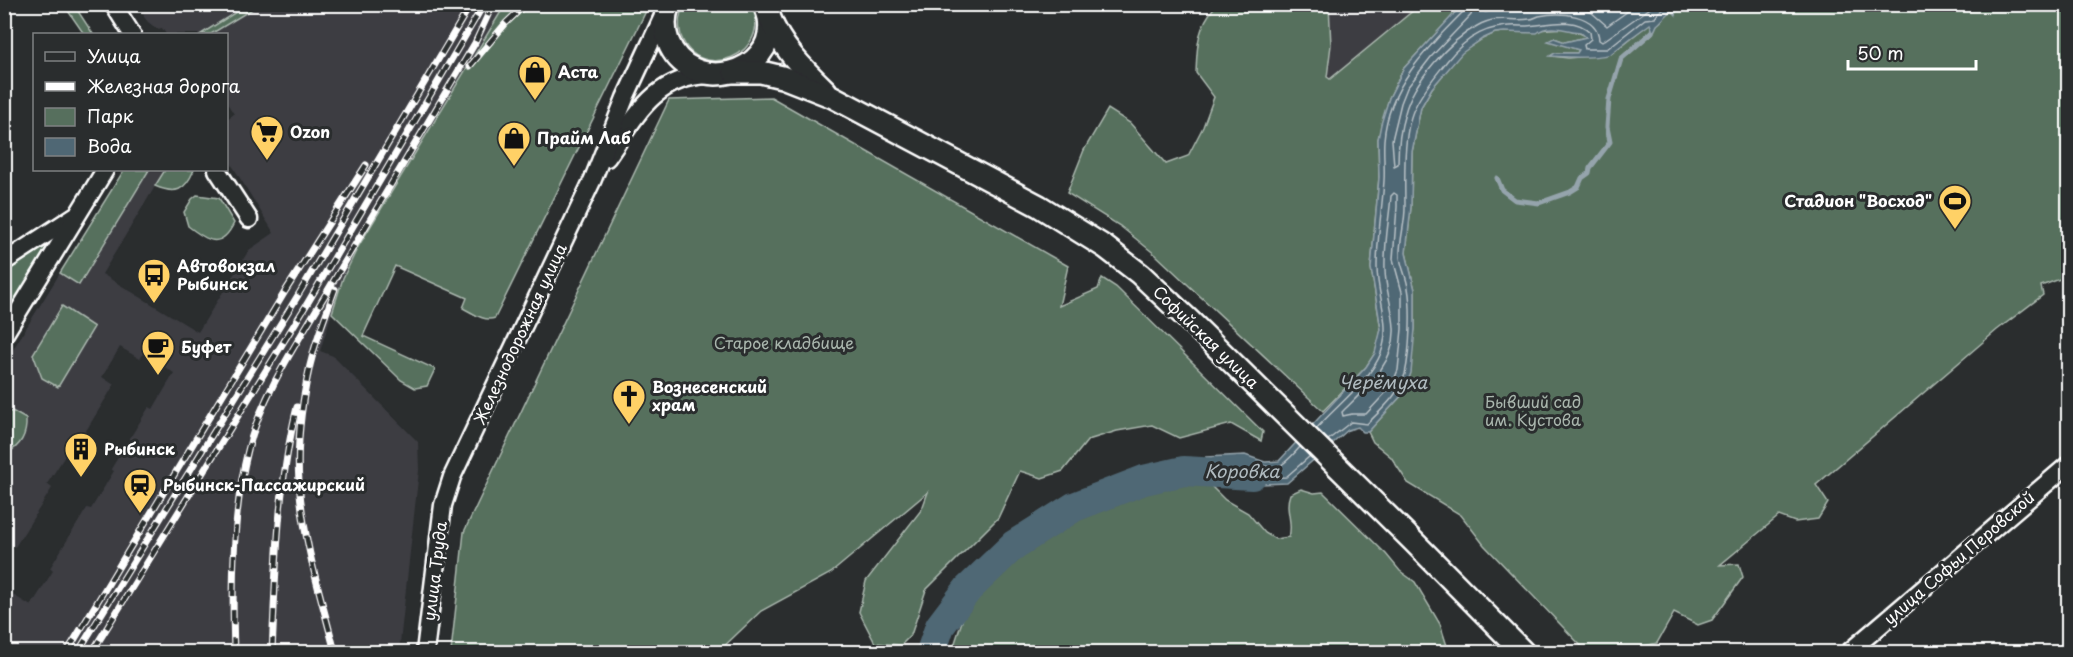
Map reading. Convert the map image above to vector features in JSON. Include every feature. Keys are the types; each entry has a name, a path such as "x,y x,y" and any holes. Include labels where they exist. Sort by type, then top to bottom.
{"main road":[{"name":"Софийская улица","path":"668,8 666,33 675,54 692,69 699,72 761,72 782,77 833,97 1039,206 1106,247 1157,289 1523,652"},
{"name":"Софийская улица","path":"767,10 782,43 803,68 833,97"},
{"path":"725,73 750,63 761,50 768,34 767,10"}],"street":[{"path":"113,4 131,33"},
{"name":"Железнодорожная улица","path":"447,490 593,178 625,98 668,8"},
{"name":"Железнодорожная улица","path":"593,178 640,112 664,86 688,76 725,73"},
{"path":"4,335 104,171"},
{"path":"219,171 249,219"},
{"path":"4,262 79,213"},
{"name":"улица Софьи Перовской","path":"1849,652 2068,465"},
{"name":"улица Труда","path":"425,652 447,490"}],"shaded area":[{"path":"142,5 505,5 358,247 343,278 320,351 333,356 418,442 419,470 399,652 5,652 5,590 31,606 53,571 50,568 87,508 91,509 114,471 111,469 149,407 153,409 174,373 154,360 157,354 147,348 140,359 120,347 102,377 114,385 76,447 72,445 47,484 52,488 15,547 5,540 5,452 7,453 12,411 5,414 4,364 60,273 80,284 148,171 164,171 102,274 198,332 249,250 274,233 228,159 228,118 234,114 228,105 228,33 165,33 162,28 157,29 144,17"},
{"path":"1329,5 1420,5 1330,79 1327,77 1331,45"}],"green space":[{"path":"64,5 74,5 92,33 83,33"},
{"path":"247,5 252,5 254,8 213,33 203,33"},
{"path":"505,5 649,5 495,318 483,318 463,308 467,298 395,266 363,336 435,369 427,386 415,388 401,380 332,313 343,278 358,247"},
{"path":"684,5 751,5 756,22 753,37 744,49 732,57 717,61 703,59 690,51 681,36 680,20"},
{"path":"1216,5 1329,5 1331,45 1327,77 1330,79 1420,5 1463,5 1404,68 1389,98 1378,139 1379,177 1371,268 1381,330 1379,340 1375,353 1366,367 1323,411 1156,255 1120,226 1067,193 1084,150 1108,109 1130,123 1166,164 1188,156 1203,127 1214,97 1196,73 1199,37 1205,21"},
{"name":"Бывший сад им. Кустова","path":"1676,5 2068,5 2068,276 2041,286 2043,295 1997,330 1816,485 1828,503 1818,519 1795,522 1779,516 1720,565 1739,564 1743,577 1712,620 1698,625 1674,613 1657,643 1641,647 1637,652 1587,652 1484,545 1461,515 1408,483 1391,457 1373,442 1368,432 1403,394 1415,329 1415,290 1406,253 1411,207 1412,152 1421,107 1432,88 1462,52 1495,33 1566,28 1587,37 1565,42 1554,38 1559,43 1579,50 1577,53 1555,53 1551,56 1568,58 1611,54 1650,23 1652,29 1648,36 1668,13 1672,10 1676,14"},
{"name":"Старое кладбище","path":"771,97 1068,266 1059,306 1098,289 1102,278 1116,287 1263,432 1261,441 1231,424 1179,438 1152,425 1117,431 1088,440 1063,471 1042,478 1020,471 998,518 926,590 911,635 901,645 875,643 859,612 866,581 922,509 928,492 831,573 761,611 718,652 451,652 464,532 669,100"},
{"path":"123,171 148,171 79,285 60,273"},
{"path":"164,171 193,171 187,183 179,189 169,190 155,186"},
{"path":"197,195 219,198 234,223 224,237 218,240 207,239 188,226 184,212"},
{"path":"62,232 12,310 5,312 4,269"},
{"path":"62,306 94,327 58,387 42,378 33,354"},
{"path":"12,411 26,419 25,430 16,447 7,453 5,452 5,414"},
{"path":"1167,482 1208,483 1225,500 1248,513 1265,533 1275,539 1289,537 1288,500 1290,494 1301,489 1314,493 1323,492 1386,554 1400,571 1415,582 1440,624 1449,652 952,652 964,615 1009,562 1048,533 1092,508"}],"water":[{"name":"Черёмуха","path":"1463,4 1676,5 1676,15 1672,11 1657,25 1650,36 1648,37 1652,29 1650,24 1607,55 1550,56 1555,53 1577,53 1579,50 1548,41 1554,38 1565,42 1586,37 1580,32 1558,28 1547,28 1537,33 1495,33 1462,53 1432,88 1421,107 1412,152 1411,207 1406,253 1415,290 1415,329 1411,373 1403,394 1368,432 1363,432 1358,427 1348,430 1287,483 1216,486 1206,457 1245,455 1265,462 1279,461 1366,367 1375,353 1381,329 1371,268 1379,177 1378,139 1381,124 1389,98 1404,68"}],"waterway":[{"path":"1497,178 1502,190 1515,200 1539,203 1578,187 1582,178 1589,173 1590,168 1610,142 1607,127 1609,99 1621,59 1652,32"},
{"name":"Коровка","path":"931,652 940,626 968,589 1014,545 1074,507 1144,480 1184,471 1252,475"}],"railway":[{"path":"78,652 297,297 471,4"},
{"path":"92,652 307,304 484,4"},
{"path":"234,652 233,576 236,525 243,474 254,429 293,349 475,43 493,4"},
{"path":"470,66 506,23 526,4"},
{"path":"67,652 286,290 366,165"},
{"path":"335,289 310,365 301,415 298,466 308,547 335,652"},
{"path":"272,652 281,498 297,407"}],"place":[{"name":"Аста","path":"535,101"},
{"name":"Ozon","path":"267,161"},
{"name":"Прайм Лаб","path":"514,167"},
{"name":"Стадион \"Восход\"","path":"1955,230"},
{"name":"Автовокзал Рыбинск","path":"154,304"},
{"name":"Буфет","path":"158,376"},
{"name":"Вознесенский храм","path":"629,425"},
{"name":"Рыбинск","path":"81,478"},
{"name":"Рыбинск-Пассажирский","path":"140,514"}]}
